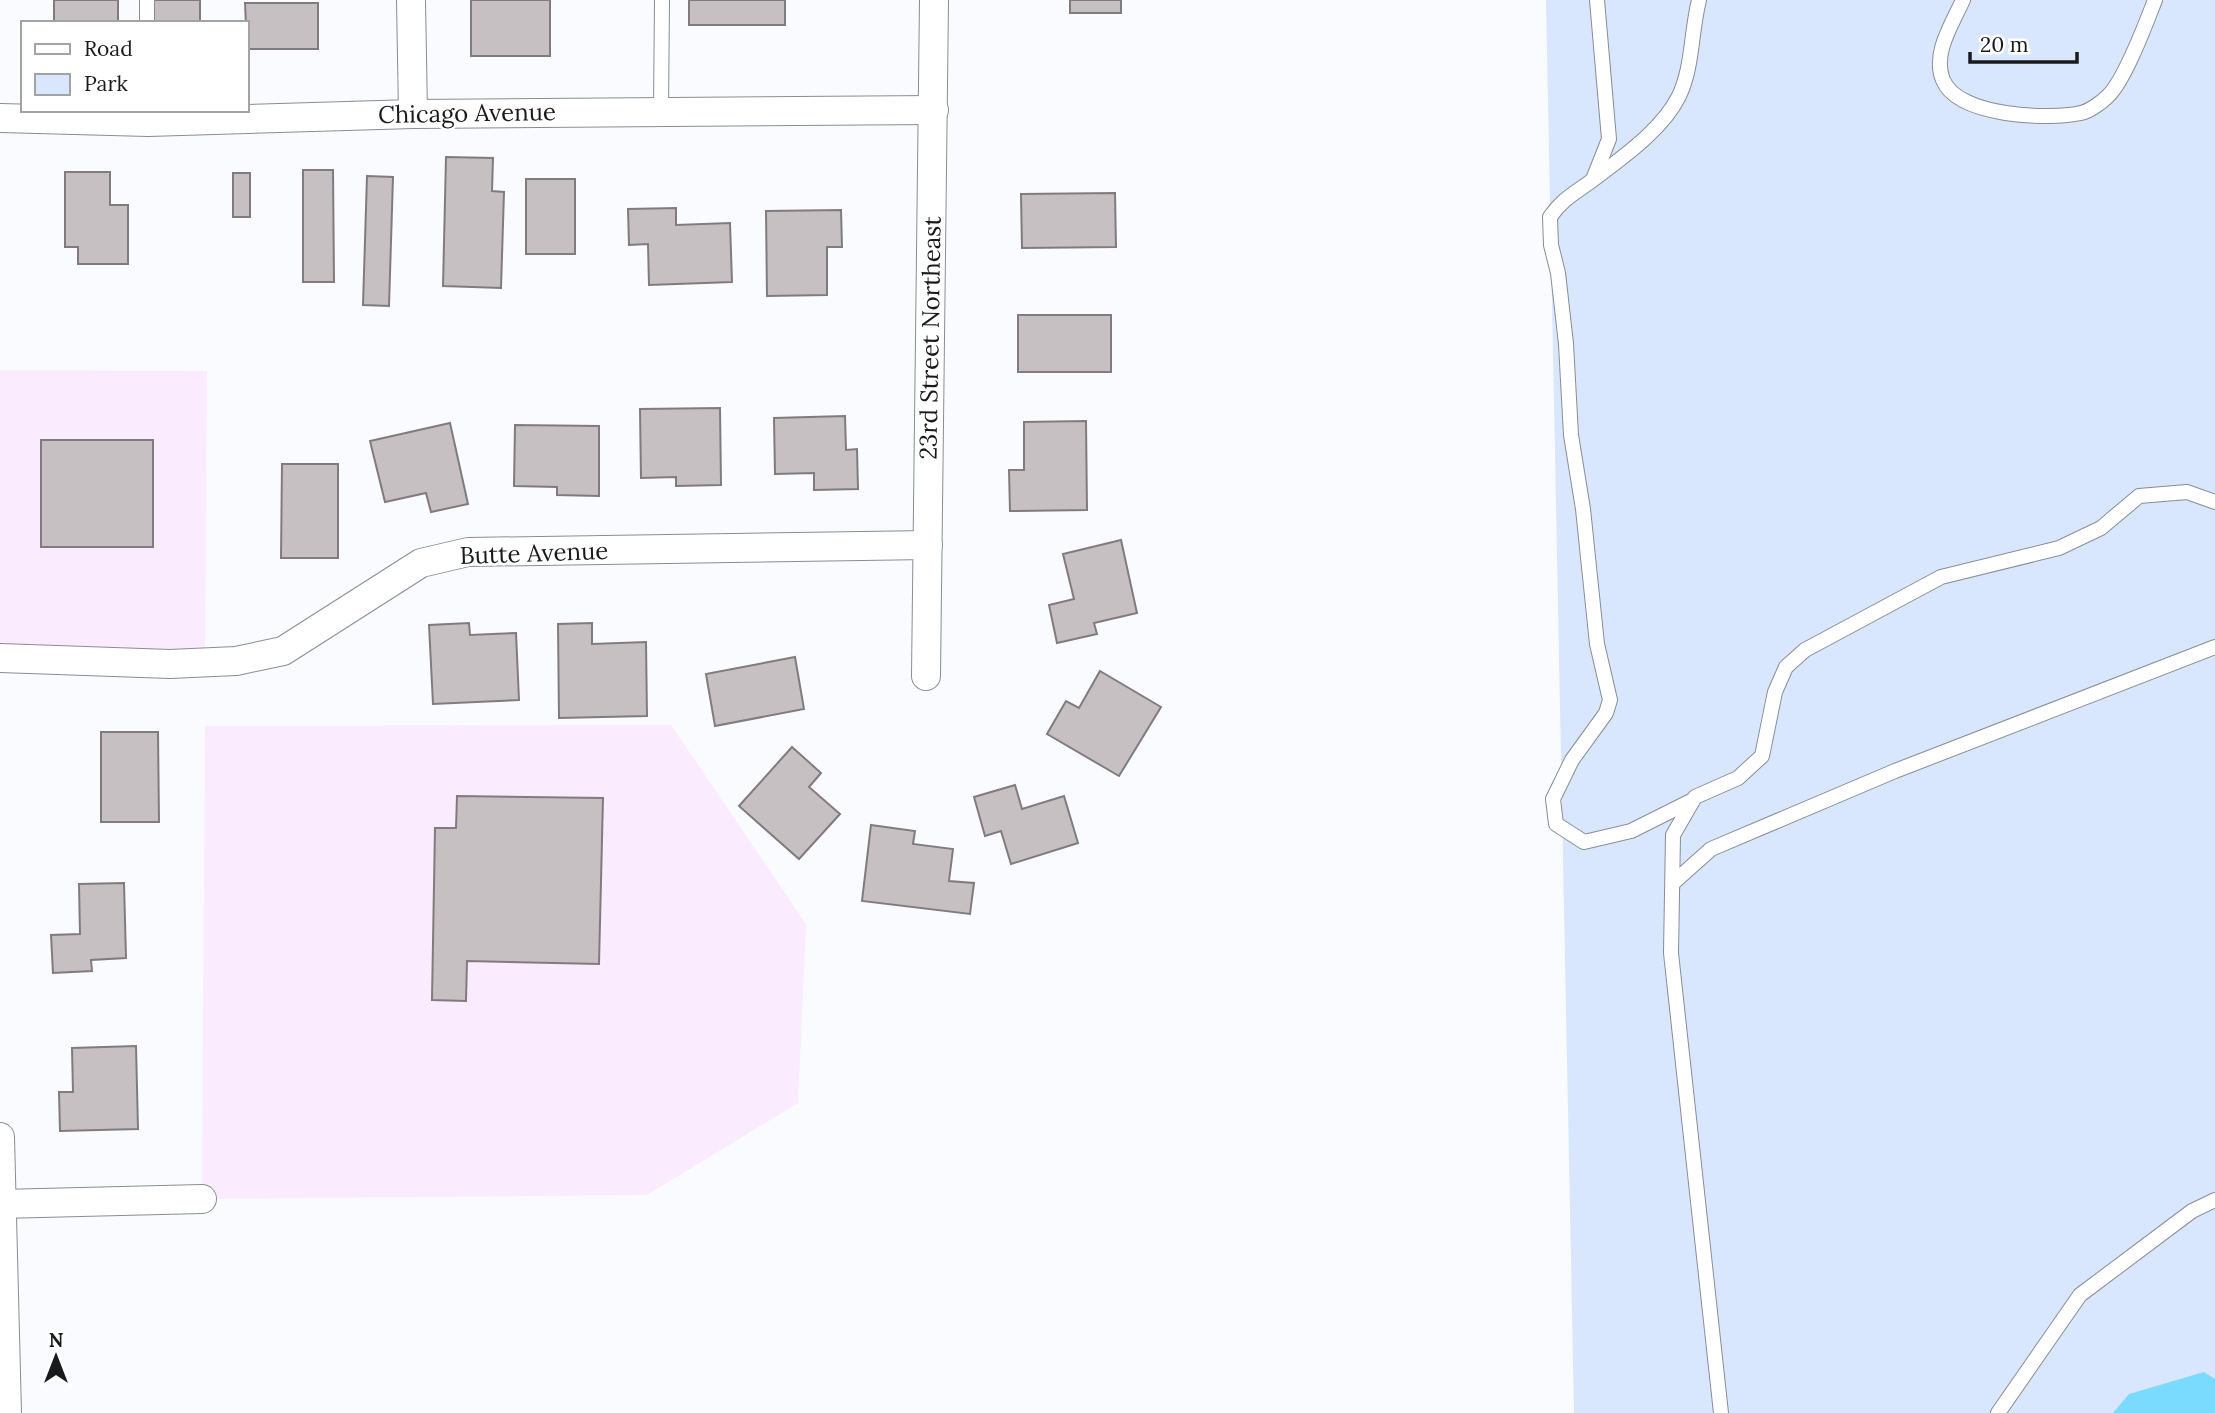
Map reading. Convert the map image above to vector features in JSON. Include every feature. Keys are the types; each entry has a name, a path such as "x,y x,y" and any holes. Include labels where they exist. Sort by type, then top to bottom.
{"street":[{"path":"411,0 413,114"},
{"name":"23rd Street Northeast","path":"926,676 934,0"},
{"name":"Chicago Avenue","path":"0,117 934,110"},
{"name":"Butte Avenue","path":"0,658 170,664 248,659 283,651 421,563 468,552 928,545"},
{"path":"0,1137 7,1413"},
{"path":"1,1205 202,1199"}],"lane":[{"path":"147,0 147,21"},
{"path":"662,0 662,111"},
{"path":"1593,180 1609,139 1597,0"},
{"path":"1699,0 1688,67 1679,96 1658,124 1593,180 1559,204 1550,217 1566,344 1571,435 1583,509 1597,644 1610,700 1605,713 1572,760 1553,799 1556,824 1584,842 1611,837 1631,831 1738,778 1762,756 1775,692 1786,667 1805,650 1941,577 2059,548 2101,528 2139,496 2187,492 2215,502"},
{"path":"1963,0 1945,38 1939,63 1943,83 1960,99 1999,111 2037,118 2084,113 2110,95 2155,0"},
{"path":"1672,883 1711,849 1895,771 2215,647"},
{"path":"1694,800 1673,835 1671,953 1721,1413"},
{"path":"1998,1413 2080,1295 2192,1211 2215,1200"}],"shaded area":[{"path":"0,370 207,371 205,663 0,658"},
{"path":"671,725 806,924 798,1103 647,1195 202,1199 205,726"}],"green space":[{"path":"1546,0 2215,0 2215,1413 1574,1413"}],"water":[{"path":"2204,1372 2215,1379 2215,1413 2113,1413 2129,1394"}],"building":[{"path":"54,0 118,0 118,21 54,21"},
{"path":"152,0 200,0 200,21 152,21"},
{"path":"471,0 550,0 550,56 471,56"},
{"path":"689,0 785,0 785,25 689,25"},
{"path":"1070,0 1121,0 1121,13 1070,13"},
{"path":"245,3 318,3 318,49 248,49 248,21 246,21"},
{"path":"446,157 493,158 492,191 504,192 501,288 443,286"},
{"path":"303,170 333,170 334,282 303,282"},
{"path":"65,172 110,172 110,205 128,205 128,264 78,264 78,247 65,247"},
{"path":"233,173 250,173 250,217 233,217"},
{"path":"367,176 393,177 389,306 363,305"},
{"path":"526,179 575,179 575,254 526,254"},
{"path":"1115,193 1116,247 1022,248 1021,194"},
{"path":"676,208 676,225 730,223 732,282 649,285 648,244 629,245 628,209"},
{"path":"841,210 842,247 827,247 827,295 767,296 766,211"},
{"path":"1018,315 1111,315 1111,372 1018,372"},
{"path":"720,408 721,485 676,486 676,477 641,478 640,409"},
{"path":"845,416 846,450 857,449 858,489 814,490 814,473 775,474 774,418"},
{"path":"1086,421 1087,510 1010,511 1009,470 1024,470 1024,422"},
{"path":"450,423 468,504 431,512 426,493 385,502 370,441"},
{"path":"515,425 599,426 599,496 557,495 557,487 514,486"},
{"path":"41,440 153,440 153,547 41,547"},
{"path":"282,464 338,464 338,558 281,558"},
{"path":"1121,540 1137,613 1094,623 1097,634 1057,643 1049,605 1074,599 1063,554"},
{"path":"469,623 470,635 516,633 519,700 433,704 429,625"},
{"path":"592,623 592,644 646,642 647,716 559,718 558,624"},
{"path":"795,657 804,709 715,726 706,674"},
{"path":"1100,671 1161,707 1119,776 1047,734 1066,701 1079,708"},
{"path":"101,732 158,732 159,822 101,822"},
{"path":"792,747 821,773 809,787 840,814 799,859 739,806"},
{"path":"1015,785 1022,809 1064,796 1078,843 1011,864 1001,831 985,836 974,797"},
{"path":"457,796 603,798 599,964 467,961 466,1001 432,1000 435,828 456,828"},
{"path":"871,825 915,831 913,844 953,849 949,881 974,883 970,914 862,901"},
{"path":"124,883 126,958 91,960 92,971 53,973 51,935 80,934 79,884"},
{"path":"136,1046 138,1129 60,1131 59,1092 73,1092 72,1048"}]}
